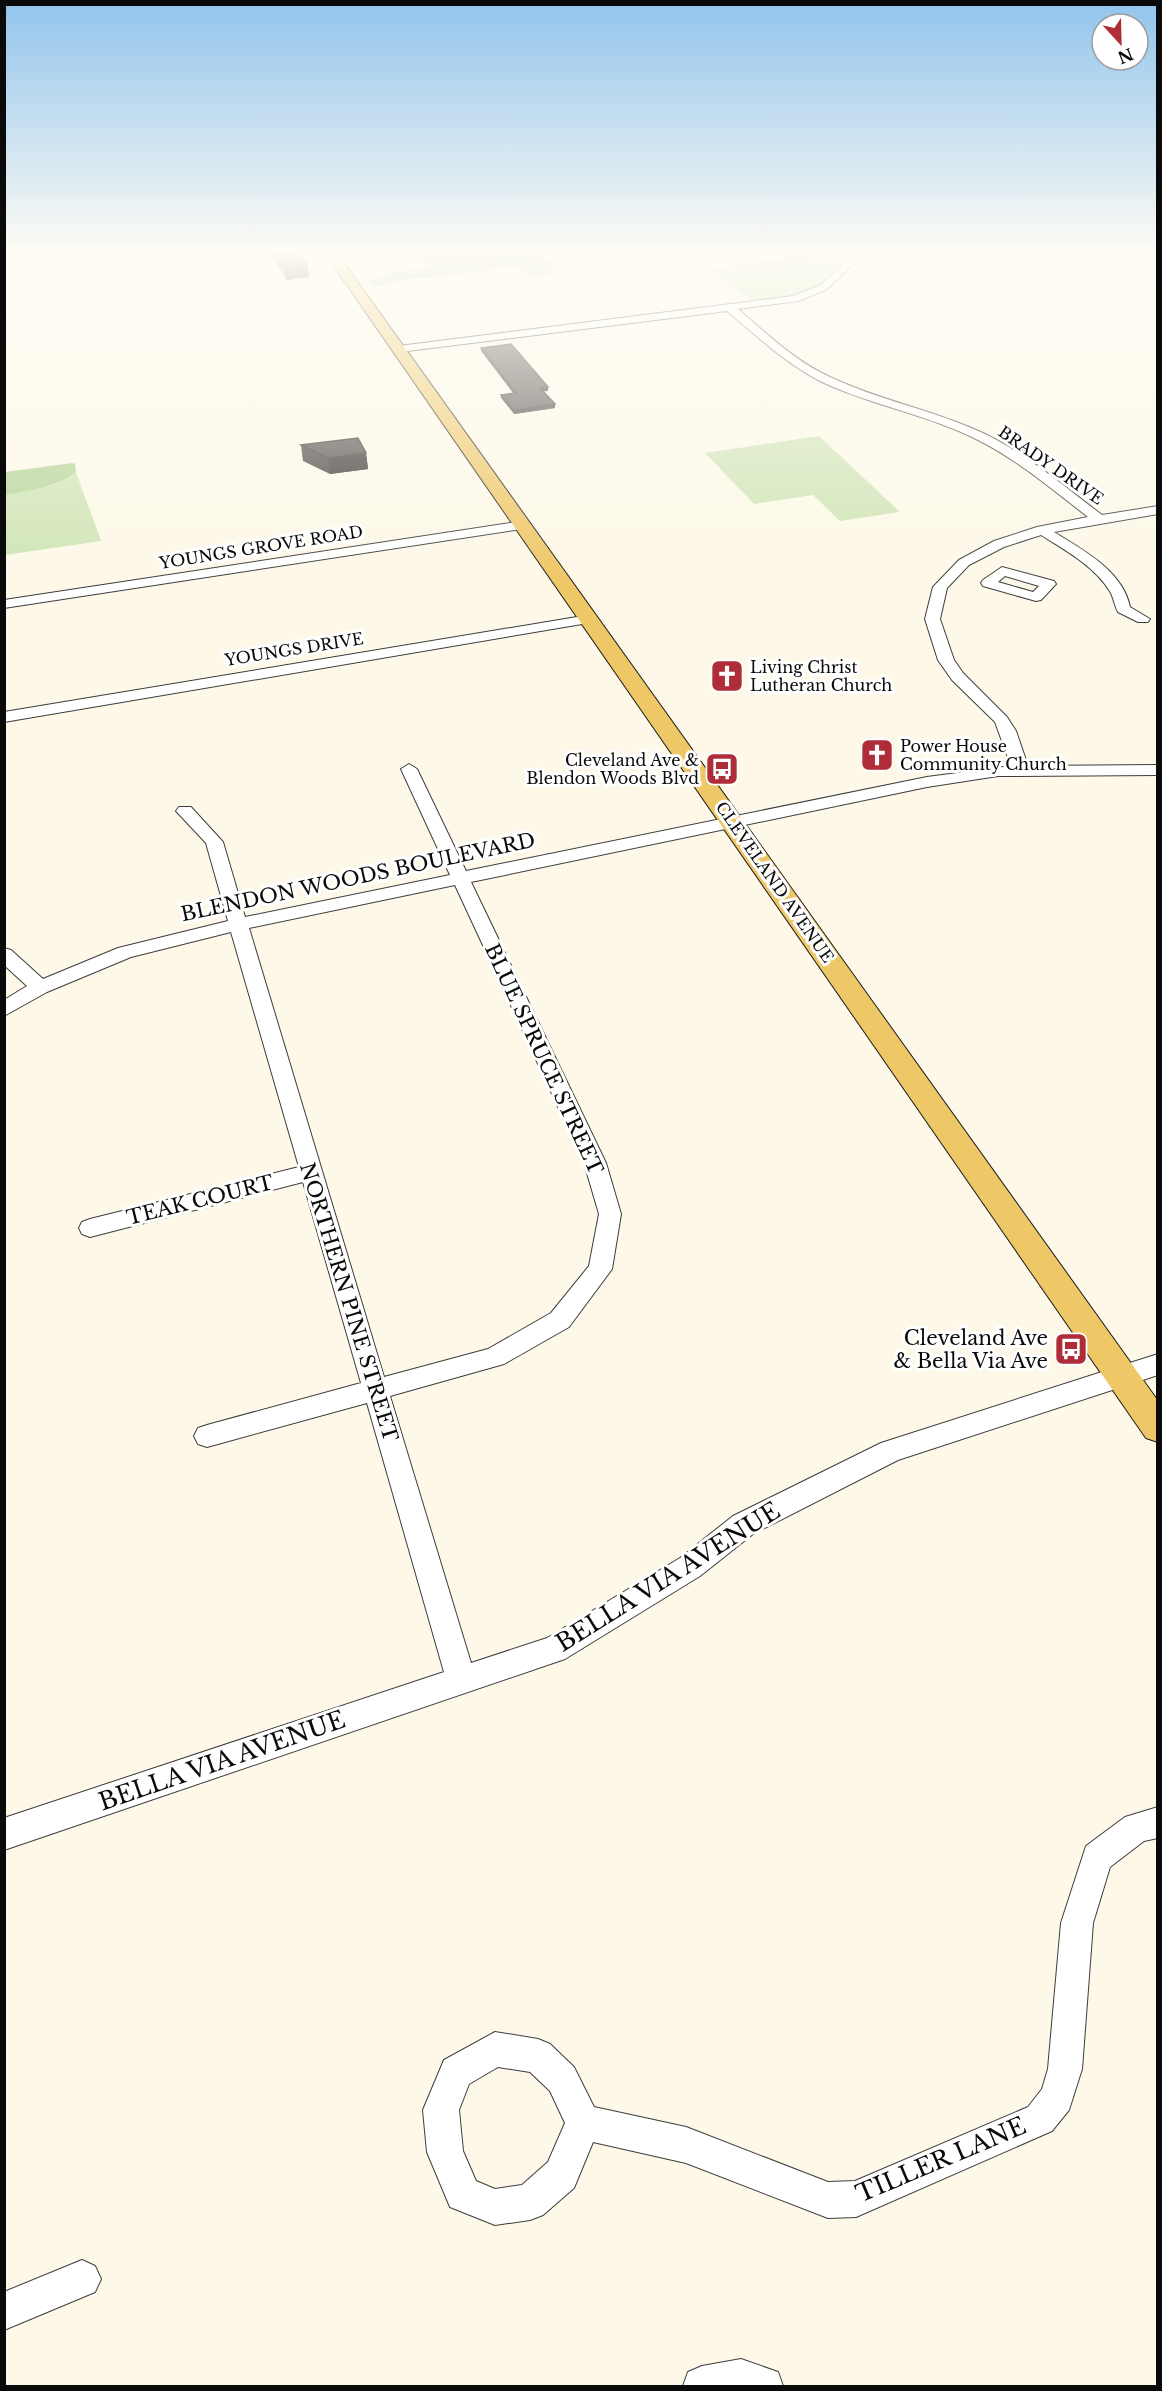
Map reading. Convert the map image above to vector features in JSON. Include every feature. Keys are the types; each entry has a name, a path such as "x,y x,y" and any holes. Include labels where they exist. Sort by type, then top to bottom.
{"main road":[{"name":"CLEVELAND AVENUE","path":"407,361 1158,1428"}],"street":[{"name":"BRADY DRIVE","path":"796,361 806,369 866,396 942,420 982,437 1033,468 1100,519"},
{"path":"1022,771 1005,726 946,660 935,636 931,607 938,592 954,570 996,545 1042,530 1158,510"},
{"name":"YOUNGS GROVE ROAD","path":"4,604 523,525"},
{"path":"1042,530 1086,557 1122,595 1123,609 1126,613 1153,620"},
{"path":"954,570 992,579"},
{"name":"YOUNGS DRIVE","path":"4,717 589,619"},
{"name":"BLUE SPRUCE STREET","path":"207,1436 495,1357 560,1320 600,1269 610,1214 595,1163 409,769"},
{"name":"BLENDON WOODS BOULEVARD","path":"4,1010 40,987 125,952 238,924 459,878 927,782 998,771 1158,771"},
{"name":"NORTHERN PINE STREET","path":"185,811 214,842 461,1680"},
{"path":"4,954 40,987"},
{"name":"TEAK COURT","path":"90,1228 310,1172"},
{"name":"BELLA VIA AVENUE","path":"4,1834 555,1649 690,1567 743,1525 890,1451 1158,1364"},
{"name":"TILLER LANE","path":"583,2122 687,2145 828,2200 856,2199 1040,2119 1057,2098 1065,2069 1077,1923 1097,1857 1136,1828 1158,1822"},
{"path":"495,2049 538,2056 562,2079 583,2122 561,2175 530,2202 495,2207 463,2194 445,2152 441,2109 456,2072 495,2049"},
{"path":"4,2312 82,2279"},
{"path":"702,2386 741,2378 764,2386"}],"green space":[{"path":"819,436 900,512 840,521 813,495 754,504 705,453"},
{"path":"75,464 76,472 59,482 42,488 5,495 5,472"},
{"path":"76,472 101,541 5,555 4,495 53,485"}],"building":[{"path":"491,361 525,361 548,387 540,388 555,404 514,410 501,395 516,393"},
{"path":"358,438 366,453 328,458 301,445"}],"place":[{"name":"Living Christ Lutheran Church","path":"727,676"},
{"name":"Power House Community Church","path":"877,755"},
{"name":"Cleveland Ave & Blendon Woods Blvd","path":"722,769"},
{"name":"Cleveland Ave & Bella Via Ave","path":"1071,1349"}]}
